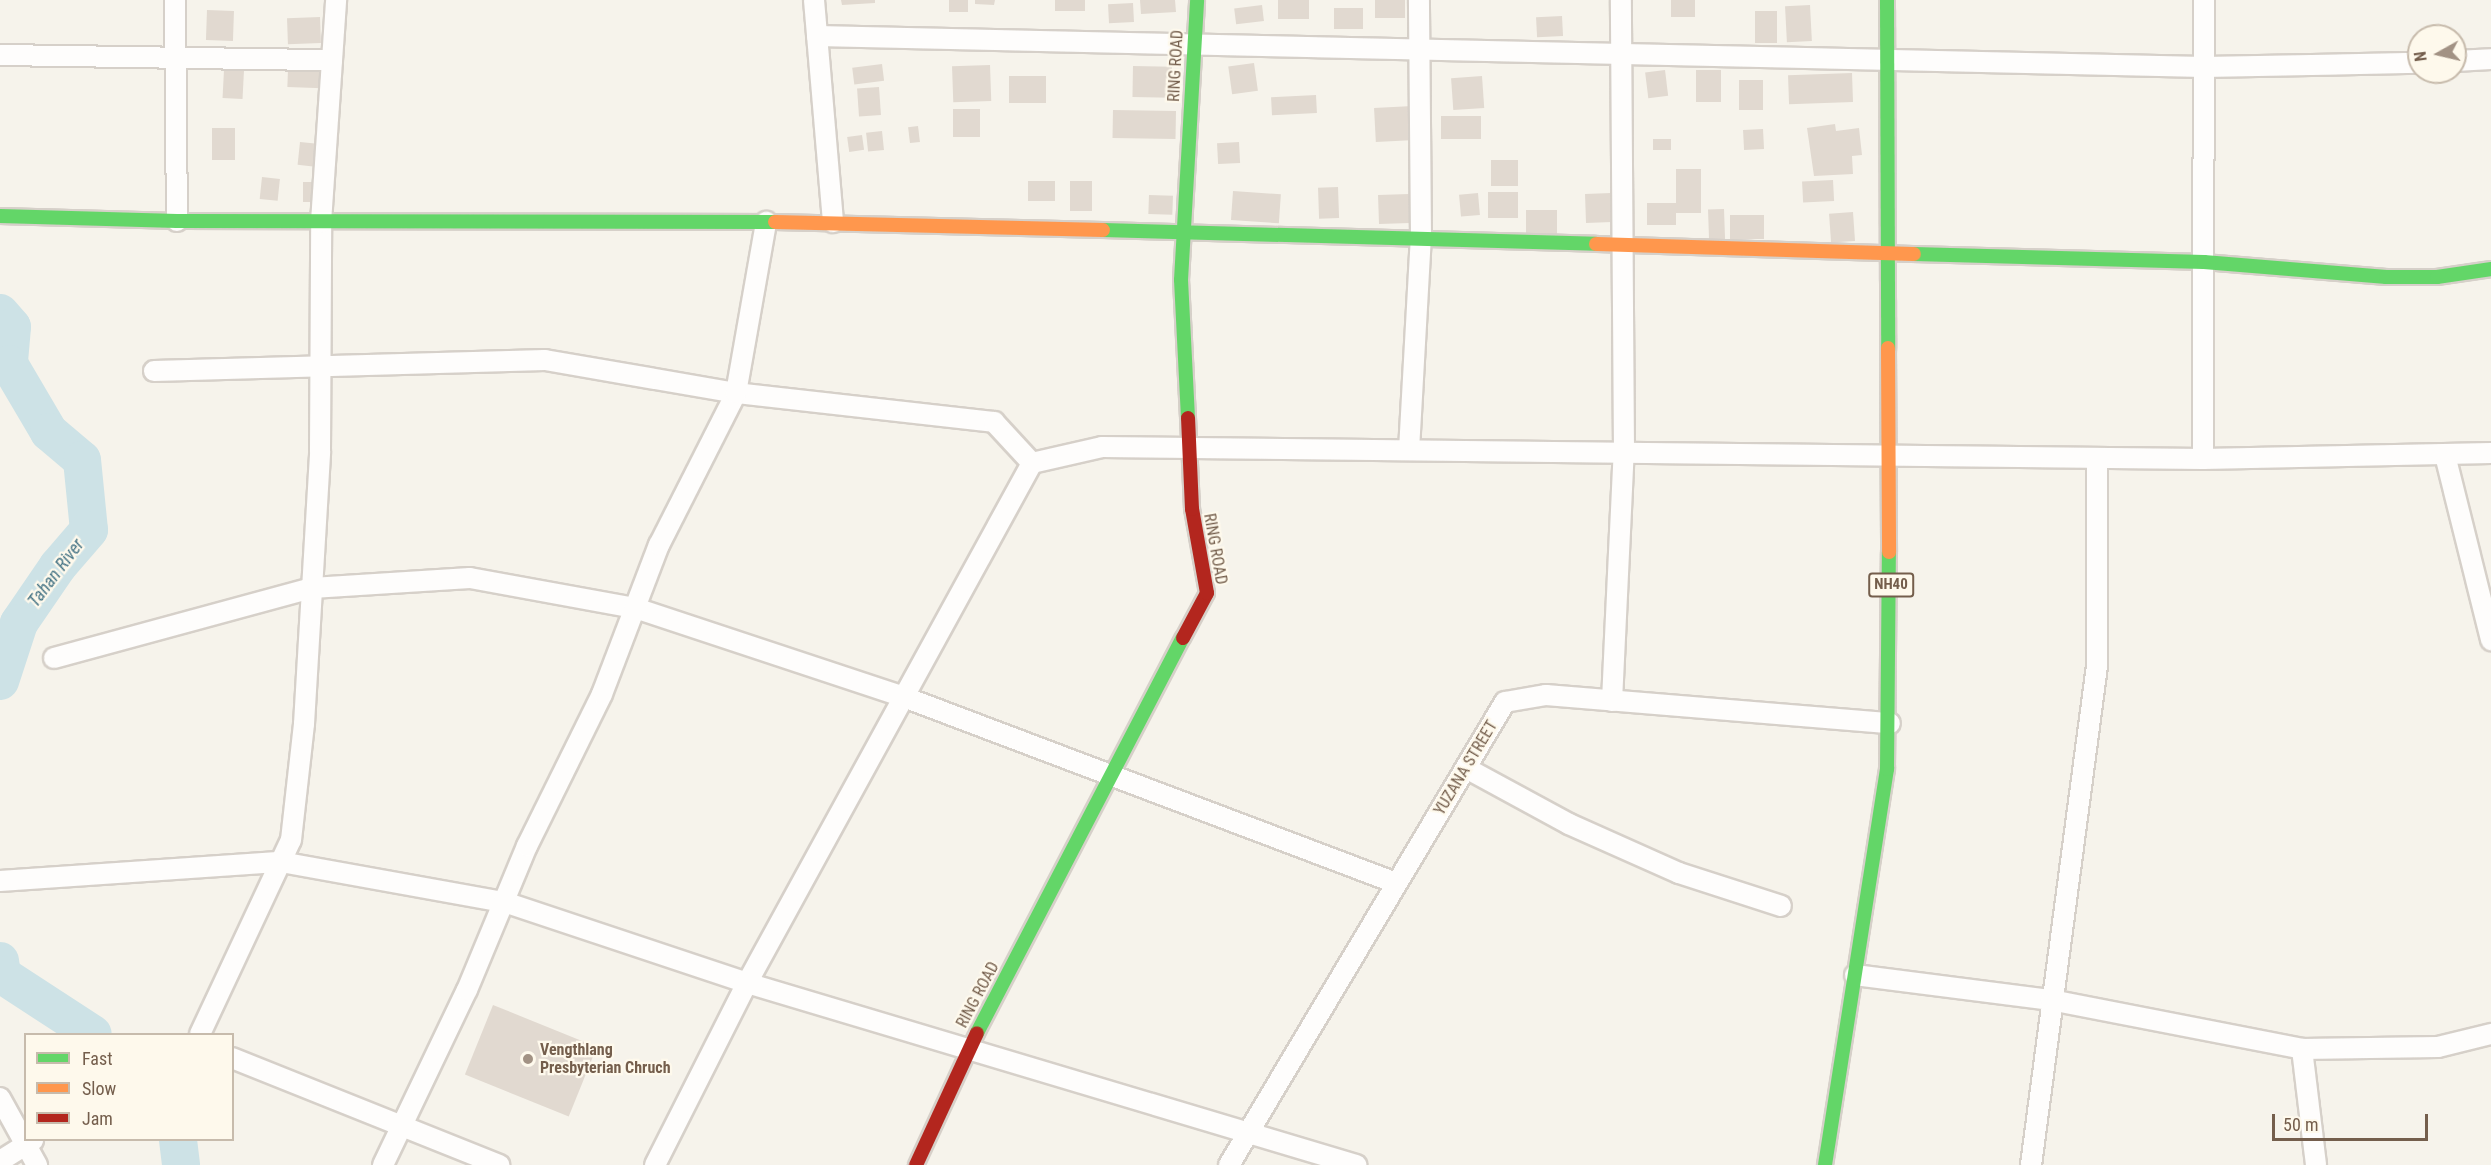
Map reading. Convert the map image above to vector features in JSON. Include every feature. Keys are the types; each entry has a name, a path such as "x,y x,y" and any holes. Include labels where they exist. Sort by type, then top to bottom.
{"main road":[{"name":"RING ROAD","path":"916,1165 970,1046 1208,593 1192,509 1184,233 1197,0"},
{"name":"NH40","path":"1825,1165 1855,975 1890,723 1890,252 1887,0"},
{"path":"0,216 177,221 833,222 1184,233 1420,237 1625,248 1890,252 2204,262 2386,277 2437,277 2491,269"}],"street":[{"path":"176,0 177,221"},
{"path":"201,1033 291,840 304,724 312,588 320,369 321,222 336,0"},
{"path":"814,0 833,222"},
{"path":"1409,450 1420,237 1419,0"},
{"path":"1612,701 1624,451 1625,248 1619,57 1621,0"},
{"path":"2203,459 2204,0"},
{"path":"817,36 1619,57 2204,67 2407,63"},
{"path":"0,55 332,60"},
{"path":"2467,60 2491,59"},
{"path":"383,1165 602,694 658,545 736,393 766,222"},
{"path":"154,370 320,369 546,360 736,393 994,422 1032,463"},
{"path":"655,1165 747,983 1032,463 1102,447 1889,452 2203,459 2491,453"},
{"path":"2445,455 2491,640"},
{"path":"2031,1165 2051,1000 2097,666 2097,458"},
{"path":"54,658 312,588 470,578 635,608 904,697 1396,883"},
{"name":"YUZANA STREET","path":"1229,1165 1505,702 1546,695 1890,723"},
{"path":"1466,768 1569,824 1678,873 1781,906"},
{"path":"0,881 280,862 504,902 747,983 970,1046 1246,1136 1356,1165"},
{"path":"1855,975 2051,1000 2302,1049 2438,1047 2491,1034"},
{"path":"2302,1049 2316,1165"},
{"path":"234,1059 499,1165"},
{"path":"0,1098 24,1136"},
{"path":"0,1161 28,1142 37,1165"}],"building":[{"path":"841,0 875,0 875,3 842,5"},
{"path":"949,0 968,0 968,12 949,12"},
{"path":"975,0 995,0 994,5 975,4"},
{"path":"1055,0 1085,0 1085,11 1055,11"},
{"path":"1140,0 1175,0 1176,12 1141,14"},
{"path":"1278,0 1309,0 1309,19 1278,19"},
{"path":"1375,0 1405,0 1405,18 1375,18"},
{"path":"1671,0 1695,0 1695,17 1671,17"},
{"path":"1133,3 1134,22 1109,23 1108,4"},
{"path":"1262,5 1264,21 1236,24 1234,8"},
{"path":"1810,5 1812,41 1787,42 1785,6"},
{"path":"1334,8 1363,8 1363,29 1334,29"},
{"path":"207,10 234,11 233,41 206,40"},
{"path":"1755,11 1777,11 1777,43 1755,43"},
{"path":"1562,16 1563,36 1537,37 1536,17"},
{"path":"320,17 321,43 288,44 287,18"},
{"path":"1254,63 1258,91 1232,94 1228,67"},
{"path":"882,64 884,81 854,85 852,68"},
{"path":"990,65 991,101 953,102 952,66"},
{"path":"1133,66 1172,67 1171,98 1132,97"},
{"path":"288,69 323,70 322,88 287,87"},
{"path":"224,70 244,71 243,99 223,98"},
{"path":"1665,70 1668,96 1648,98 1645,72"},
{"path":"1696,70 1721,70 1721,102 1696,102"},
{"path":"1852,73 1853,102 1789,104 1788,75"},
{"path":"1009,76 1046,76 1046,103 1009,103"},
{"path":"1482,76 1484,108 1453,110 1451,78"},
{"path":"1739,80 1763,80 1763,110 1739,110"},
{"path":"879,87 881,115 859,116 857,89"},
{"path":"1316,95 1317,113 1272,115 1271,97"},
{"path":"1413,106 1415,140 1376,142 1374,108"},
{"path":"953,109 980,109 980,137 953,137"},
{"path":"1113,110 1176,111 1176,139 1113,138"},
{"path":"1441,116 1481,116 1481,139 1441,139"},
{"path":"1835,124 1836,131 1859,128 1862,155 1852,156 1853,174 1814,176 1807,128"},
{"path":"918,126 920,142 910,143 908,127"},
{"path":"212,128 235,128 235,160 212,160"},
{"path":"1763,129 1764,149 1744,150 1743,130"},
{"path":"882,131 884,150 868,152 866,133"},
{"path":"862,135 864,150 849,152 847,137"},
{"path":"1653,139 1671,139 1671,150 1653,150"},
{"path":"300,142 320,144 317,167 298,165"},
{"path":"1239,142 1240,163 1218,164 1217,143"},
{"path":"1491,160 1518,160 1518,186 1491,186"},
{"path":"1676,169 1701,169 1701,213 1676,213"},
{"path":"262,177 280,179 278,201 260,199"},
{"path":"1833,180 1834,201 1803,203 1802,182"},
{"path":"1028,181 1055,181 1055,201 1028,201"},
{"path":"1070,181 1092,181 1092,211 1070,211"},
{"path":"303,182 320,182 320,202 303,202"},
{"path":"1338,187 1339,218 1319,219 1318,188"},
{"path":"1233,191 1281,194 1279,223 1231,220"},
{"path":"1488,192 1518,192 1518,218 1488,218"},
{"path":"1478,193 1480,215 1461,217 1459,195"},
{"path":"1611,193 1612,222 1586,223 1585,194"},
{"path":"1409,194 1410,223 1379,224 1378,195"},
{"path":"1149,195 1173,196 1172,215 1148,214"},
{"path":"1647,203 1676,203 1676,225 1647,225"},
{"path":"1724,209 1725,239 1709,240 1708,210"},
{"path":"1526,210 1557,210 1557,234 1526,234"},
{"path":"1853,212 1855,241 1831,243 1829,214"},
{"path":"1730,215 1764,215 1764,239 1730,239"},
{"name":"Vengthlang Presbyterian Chruch","path":"493,1005 597,1047 569,1116 465,1075"}],"waterway":[{"name":"Tahan River","path":"0,313 12,327 9,364 49,432 82,460 89,530 58,566 19,623 0,681"},
{"name":"Tahan River","path":"0,961 2,975 91,1033"},
{"name":"Tahan River","path":"178,1141 181,1165"}],"traffic: fast":[{"path":"1188,418 1181,280 1197,0"},
{"path":"1887,0 1888,348"},
{"path":"0,216 177,221 775,222"},
{"path":"1103,230 1596,244"},
{"path":"1914,254 2204,262 2386,277 2437,277 2491,269"},
{"path":"1825,1165 1887,769 1889,552"},
{"path":"977,1033 1183,638"}],"traffic: slow":[{"path":"775,222 1103,230"},
{"path":"1596,244 1914,254"},
{"path":"1888,348 1889,552"}],"traffic: jam":[{"path":"1183,638 1207,593 1192,509 1188,418"},
{"path":"916,1165 977,1033"}],"place":[{"name":"Vengthlang Presbyterian Chruch","path":"528,1059"}]}
